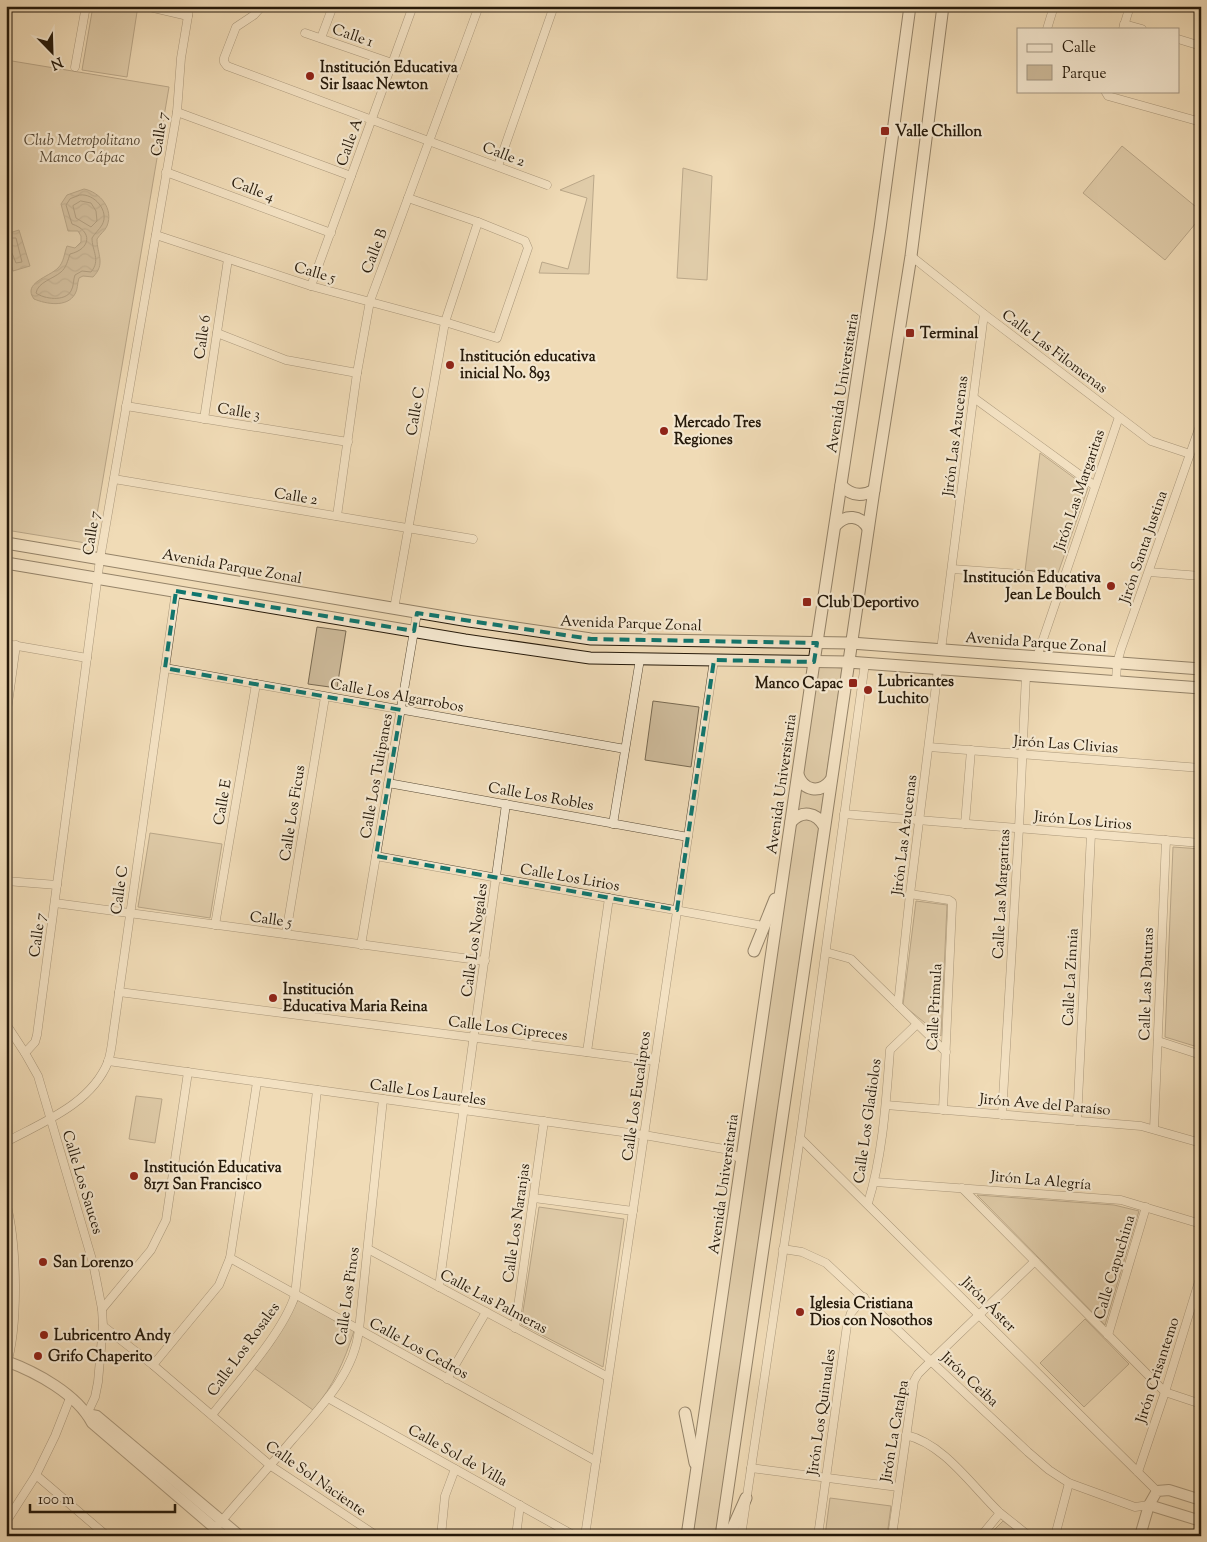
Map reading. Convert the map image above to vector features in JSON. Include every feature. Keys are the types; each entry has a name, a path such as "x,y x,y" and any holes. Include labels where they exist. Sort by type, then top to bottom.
{"main road":[{"name":"Avenida Universitaria","path":"687,1536 814,662 880,228 910,6"},
{"path":"721,1536 848,662 911,256 943,6"},
{"path":"841,486 856,495 863,495 874,490"},
{"path":"836,525 840,520 853,516 859,518 868,528"},
{"name":"Avenida Parque Zonal","path":"6,543 417,613 591,639 851,643 1201,669"},
{"path":"6,562 414,631 590,658 848,662 1201,688"},
{"path":"798,775 800,782 812,789 820,789 831,780"},
{"path":"791,822 802,814 809,814 815,815 824,826"},
{"path":"754,951 782,881"},
{"path":"685,1413 697,1471"},
{"path":"729,1536 746,1498"}],"street":[{"path":"75,67 86,6"},
{"path":"146,6 188,16"},
{"name":"Calle 7","path":"25,1053 35,1042 37,1034 100,559 177,112 181,58 188,6"},
{"name":"Calle 2","path":"262,6 254,15 236,27 224,58 227,66 547,185"},
{"path":"321,38 333,6"},
{"name":"Calle A","path":"311,286 413,6"},
{"name":"Calle B","path":"336,516 357,373 370,301 479,6"},
{"path":"498,166 554,6"},
{"path":"1047,28 1054,6"},
{"path":"1124,26 1130,6"},
{"name":"Calle 1","path":"305,33 392,63"},
{"path":"1180,40 1201,46"},
{"path":"1106,93 1201,122"},
{"path":"177,112 351,176"},
{"name":"Calle 4","path":"166,172 330,233"},
{"path":"408,198 478,222"},
{"name":"Calle 5","path":"156,235 311,286 497,338 528,248 525,241 478,222"},
{"name":"Calle C","path":"394,609 445,322 478,222"},
{"name":"Calle Las Filomenas","path":"911,256 1151,441 1190,454"},
{"name":"Calle 6","path":"204,419 228,258"},
{"name":"Jirón Las Azucenas","path":"941,650 984,314"},
{"path":"217,333 286,360 357,373"},
{"path":"974,398 1095,486"},
{"name":"Calle 3","path":"126,406 348,442"},
{"name":"Jirón Las Margaritas","path":"1037,657 1119,418"},
{"name":"Jirón Santa Justina","path":"1116,682 1117,663 1201,423"},
{"name":"Calle 2","path":"114,480 473,539"},
{"path":"952,569 1022,574 1063,580"},
{"path":"1148,572 1201,576"},
{"name":"Calle C","path":"6,1142 72,1105 88,1092 108,1061 120,992 176,591"},
{"name":"Calle Los Tulipanes","path":"361,945 417,613"},
{"path":"6,644 87,658"},
{"path":"6,718 16,645"},
{"path":"614,824 640,659"},
{"name":"Calle Los Eucaliptos","path":"584,1536 714,660"},
{"path":"741,1536 800,1138 865,664"},
{"name":"Calle Los Algarrobos","path":"164,668 626,749"},
{"name":"Jirón Las Azucenas","path":"898,1005 938,669"},
{"name":"Calle Las Margaritas","path":"1002,1114 1026,675"},
{"name":"Calle E","path":"215,925 256,684"},
{"name":"Calle Los Ficus","path":"286,934 325,696"},
{"name":"Jirón Las Clivias","path":"929,747 1201,768"},
{"path":"965,824 971,750"},
{"name":"Calle Los Robles","path":"388,783 688,837"},
{"name":"Calle Los Nogales","path":"439,1287 506,804"},
{"name":"Jirón Los Lirios","path":"844,814 1201,843"},
{"name":"Calle La Zinnia","path":"1077,1120 1091,834"},
{"name":"Calle Las Daturas","path":"1154,1129 1166,840"},
{"name":"Calle Los Lirios","path":"376,856 758,925"},
{"path":"6,881 57,885"},
{"name":"Calle Primula","path":"910,894 952,902 943,1110"},
{"path":"587,1052 609,898"},
{"name":"Calle 5","path":"55,903 484,961"},
{"path":"826,952 844,956 851,960 946,1052"},
{"name":"Calle Los Cipreces","path":"120,992 655,1061"},
{"name":"Calle Los Sauces","path":"6,1024 38,1076 93,1263 102,1310 103,1326 95,1397 87,1414"},
{"name":"Calle Los Gladiolos","path":"868,1203 875,1182 886,1105 890,1050 917,1024"},
{"path":"1158,1041 1201,1054"},
{"name":"Calle Los Laureles","path":"108,1061 644,1135 724,1149 742,1160"},
{"path":"102,1310 151,1250 166,1220 188,1072"},
{"path":"153,1365 219,1285 230,1258 257,1082"},
{"name":"Calle Los Rosales","path":"212,1415 270,1340 292,1304 295,1295 317,1090"},
{"name":"Calle Los Pinos","path":"215,1529 328,1398 347,1368 353,1353 360,1330 383,1099"},
{"name":"Jirón Ave del Paraíso","path":"886,1105 1141,1126 1201,1143"},
{"name":"Calle Los Naranjas","path":"515,1328 544,1122"},
{"name":"Jirón Áster","path":"800,1138 868,1203 1157,1491"},
{"name":"Jirón La Alegría","path":"875,1182 1121,1200 1201,1224"},
{"path":"962,1188 1165,1392 1201,1404"},
{"path":"534,1198 632,1211"},
{"path":"6,1202 13,1250 15,1288 14,1323 7,1363 28,1370 56,1386 87,1414 97,1416 224,1536"},
{"name":"Calle Capuchina","path":"1108,1334 1146,1208"},
{"name":"Calle Las Palmeras","path":"368,1249 608,1377"},
{"name":"Jirón Ceiba","path":"783,1249 802,1252 826,1263 1048,1470 1068,1482 1135,1507 1149,1505"},
{"name":"Calle Los Cedros","path":"230,1258 596,1461"},
{"name":"Jirón La Catalpa","path":"892,1536 914,1381 931,1361 1035,1261"},
{"name":"Jirón Crisantemo","path":"1138,1472 1201,1276"},
{"name":"Jirón Los Quinuales","path":"818,1536 847,1325 851,1313 864,1297"},
{"path":"448,1379 486,1312"},
{"name":"Calle Sol Naciente","path":"103,1326 153,1365 271,1466 377,1536"},
{"path":"7,1521 36,1475 55,1436 70,1398"},
{"name":"Calle Sol de Villa","path":"328,1398 575,1536"},
{"path":"906,1434 936,1447 1000,1513 1029,1536"},
{"path":"751,1468 898,1487"},
{"path":"441,1536 445,1496 455,1469"},
{"path":"36,1475 107,1536"},
{"path":"1055,1536 1068,1482"},
{"path":"1140,1536 1149,1505 1157,1491 1169,1490 1201,1500"},
{"path":"516,1536 520,1505"},
{"path":"1149,1505 1201,1521"},
{"path":"981,1536 1000,1513"},
{"path":"215,1529 240,1536"}],"highlighted area":[{"path":"176,591 414,631 417,613 591,639 817,643 814,662 714,660 677,910 376,856 401,710 165,668"}],"green space":[{"path":"93,6 111,6 137,12 127,77 82,70"},
{"name":"Club Metropolitano Manco Cápac","path":"6,60 169,87 92,544 6,530"},
{"path":"1122,146 1201,211 1201,217 1165,260 1083,193"},
{"path":"683,168 712,176 707,280 677,278"},
{"path":"594,175 589,274 539,273 542,262 568,269 587,198 560,190"},
{"path":"1040,453 1088,488 1057,576 1025,571"},
{"path":"317,627 346,631 337,688 308,684"},
{"path":"818,666 842,668 716,1536 692,1536"},
{"path":"653,701 699,707 691,767 645,760"},
{"path":"150,833 222,844 210,918 138,907"},
{"path":"1173,847 1201,849 1201,1048 1165,1037"},
{"path":"916,901 947,905 941,1036 903,1005"},
{"path":"136,1096 162,1099 155,1143 129,1139"},
{"path":"977,1195 1114,1205 1139,1211 1105,1325"},
{"path":"539,1207 624,1219 603,1367 521,1324"},
{"path":"298,1300 354,1331 338,1373 313,1410 254,1368 273,1344"},
{"path":"1085,1319 1129,1364 1084,1407 1040,1363"},
{"path":"830,1498 891,1506 887,1536 825,1536"},
{"path":"1003,1521 1023,1536 988,1536"}],"water":[{"path":"84,189 100,198 109,213 107,226 97,239 100,259 99,268 93,277 83,276 79,278 75,294 67,301 56,304 34,299 31,289 34,285 60,266 67,246 75,248 81,242 81,236 78,231 68,231 61,204 67,195"},
{"path":"19,230 30,266 13,271 6,250 6,234"}],"place":[{"name":"Institución Educativa Sir Isaac Newton","path":"310,76"},
{"name":"Valle Chillon","path":"885,131"},
{"name":"Terminal","path":"910,333"},
{"name":"Institución educativa inicial No. 893","path":"450,365"},
{"name":"Mercado Tres Regiones","path":"664,431"},
{"name":"Institución Educativa Jean Le Boulch","path":"1111,586"},
{"name":"Club Deportivo","path":"807,602"},
{"name":"Manco Capac","path":"853,683"},
{"name":"Lubricantes Luchito","path":"868,690"},
{"name":"Institución Educativa Maria Reina","path":"273,998"},
{"name":"Institución Educativa 8171 San Francisco","path":"134,1176"},
{"name":"San Lorenzo","path":"43,1262"},
{"name":"Iglesia Cristiana Dios con Nosothos","path":"800,1312"},
{"name":"Lubricentro Andy","path":"44,1335"},
{"name":"Grifo Chaperito","path":"38,1356"}]}
